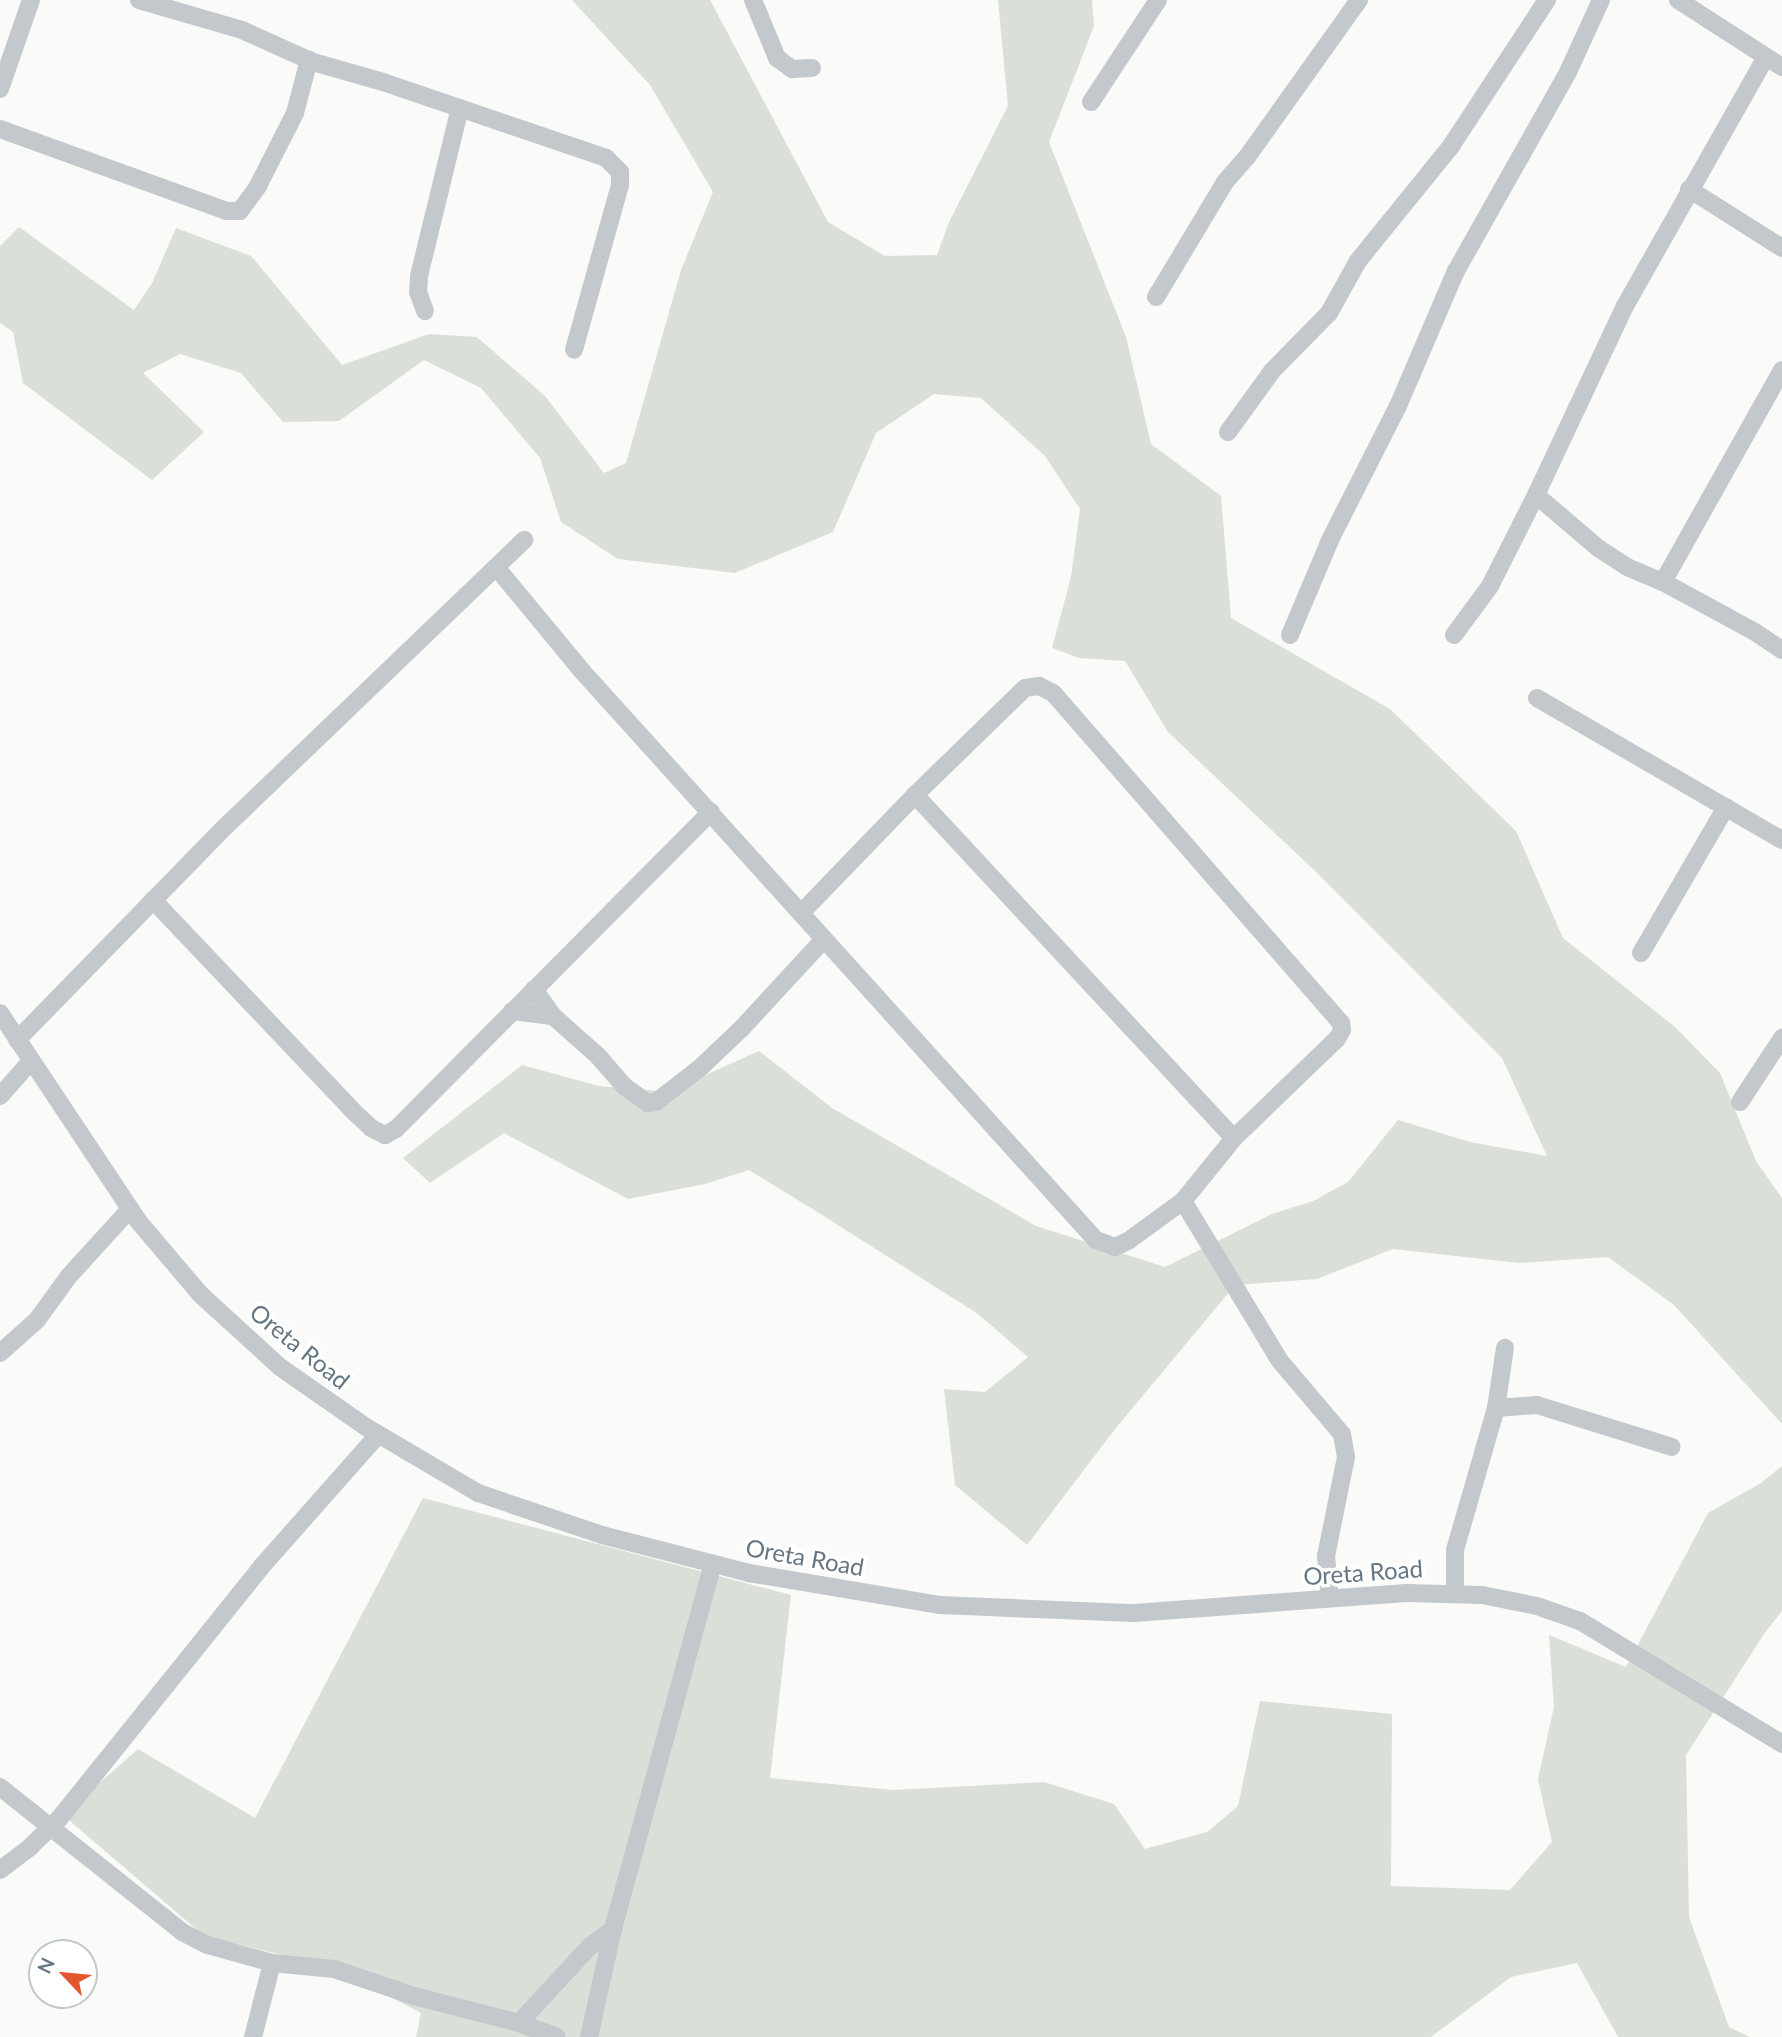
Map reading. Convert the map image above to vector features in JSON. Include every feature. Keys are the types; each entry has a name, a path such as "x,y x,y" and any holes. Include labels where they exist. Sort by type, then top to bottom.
{"street":[{"path":"0,89 31,0"},
{"path":"139,0 187,7 309,60 606,158 620,172 620,185 574,349"},
{"path":"753,0 777,58 792,69 811,68"},
{"path":"1091,102 1158,0"},
{"path":"1156,297 1225,182 1247,157 1359,0"},
{"path":"1228,432 1272,371 1329,313 1359,261 1451,146 1547,0"},
{"path":"1290,635 1331,538 1398,406 1456,271 1568,72 1601,0"},
{"path":"1678,0 1782,66"},
{"path":"1454,635 1490,586 1625,306 1766,57"},
{"path":"0,129 228,211 240,211 258,186 295,113 309,60"},
{"path":"425,311 418,292 424,248 460,108"},
{"path":"1689,189 1782,248"},
{"path":"1663,582 1782,370"},
{"path":"1536,495 1598,548 1627,567 1663,582 1755,632 1782,650"},
{"path":"17,1040 153,900 524,540"},
{"path":"496,567 582,671 1096,1240 1115,1247 1184,1201 1234,1138 1337,1039 1342,1030 1341,1023 1053,693 1039,686 1025,688 915,795 802,914"},
{"path":"1537,698 1782,840"},
{"path":"915,795 1234,1138"},
{"path":"1641,954 1726,807"},
{"path":"153,900 352,1110 371,1128 385,1135 396,1129 711,812"},
{"path":"534,989 554,1016 598,1056 624,1086 647,1103 656,1102 701,1067 742,1028 824,939"},
{"path":"512,1011 554,1016"},
{"name":"Oreta Road","path":"0,1013 130,1209 200,1294 280,1367 378,1435 478,1493 602,1535 749,1573 940,1605 1134,1613 1330,1598 1455,1592 1537,1606 1580,1621 1782,1744"},
{"path":"1740,1102 1782,1038"},
{"path":"0,1096 31,1061"},
{"path":"1184,1201 1280,1361 1342,1434 1346,1457 1326,1556 1330,1598"},
{"path":"0,1353 37,1320 69,1276 130,1209"},
{"path":"1455,1592 1455,1550 1496,1408 1505,1348"},
{"path":"1496,1408 1537,1405 1672,1447"},
{"path":"0,1870 51,1827 262,1566 378,1435"},
{"path":"589,2037 613,1929 713,1564"},
{"path":"0,1787 182,1932 208,1945 272,1963 334,1969 414,1996 519,2023 557,2037"},
{"path":"519,2023 581,1957 613,1929"},
{"path":"581,1957 605,1964"},
{"path":"253,2037 272,1963"}],"shaded area":[{"path":"572,0 710,0 828,222 885,256 937,255 949,222 1008,106 998,0 1092,0 1094,26 1049,142 1126,337 1151,444 1221,496 1231,618 1390,709 1516,831 1563,938 1675,1027 1720,1073 1756,1161 1782,1198 1782,1424 1674,1305 1608,1257 1519,1263 1393,1249 1317,1279 1235,1285 1115,1429 1027,1545 955,1485 944,1389 985,1392 1028,1357 978,1314 819,1213 749,1170 705,1184 628,1199 504,1133 430,1183 403,1158 522,1065 599,1086 668,1092 759,1051 832,1108 1036,1226 1165,1267 1272,1214 1313,1201 1348,1182 1398,1120 1470,1142 1547,1156 1502,1058 1316,872 1168,732 1125,661 1079,658 1052,648 1071,577 1080,509 1045,456 981,398 934,394 876,433 833,532 735,573 618,559 561,522 540,458 481,388 424,360 339,421 283,422 241,373 180,354 143,373 204,432 152,480 23,383 13,332 0,323 0,246 19,227 134,310 152,283 176,228 251,256 342,365 429,334 477,337 545,396 604,473 626,463 681,270 713,192 650,85"},
{"path":"1782,1466 1782,1611 1764,1634 1686,1755 1689,1917 1729,2027 1750,2037 1618,2037 1577,1963 1511,1977 1431,2037 416,2037 421,2013 337,1969 203,1935 63,1815 138,1749 255,1818 423,1498 791,1595 770,1778 893,1790 1044,1782 1114,1804 1145,1849 1207,1832 1238,1806 1260,1701 1392,1714 1391,1886 1510,1890 1552,1842 1538,1779 1554,1707 1549,1635 1626,1667 1708,1513 1761,1483"}]}
